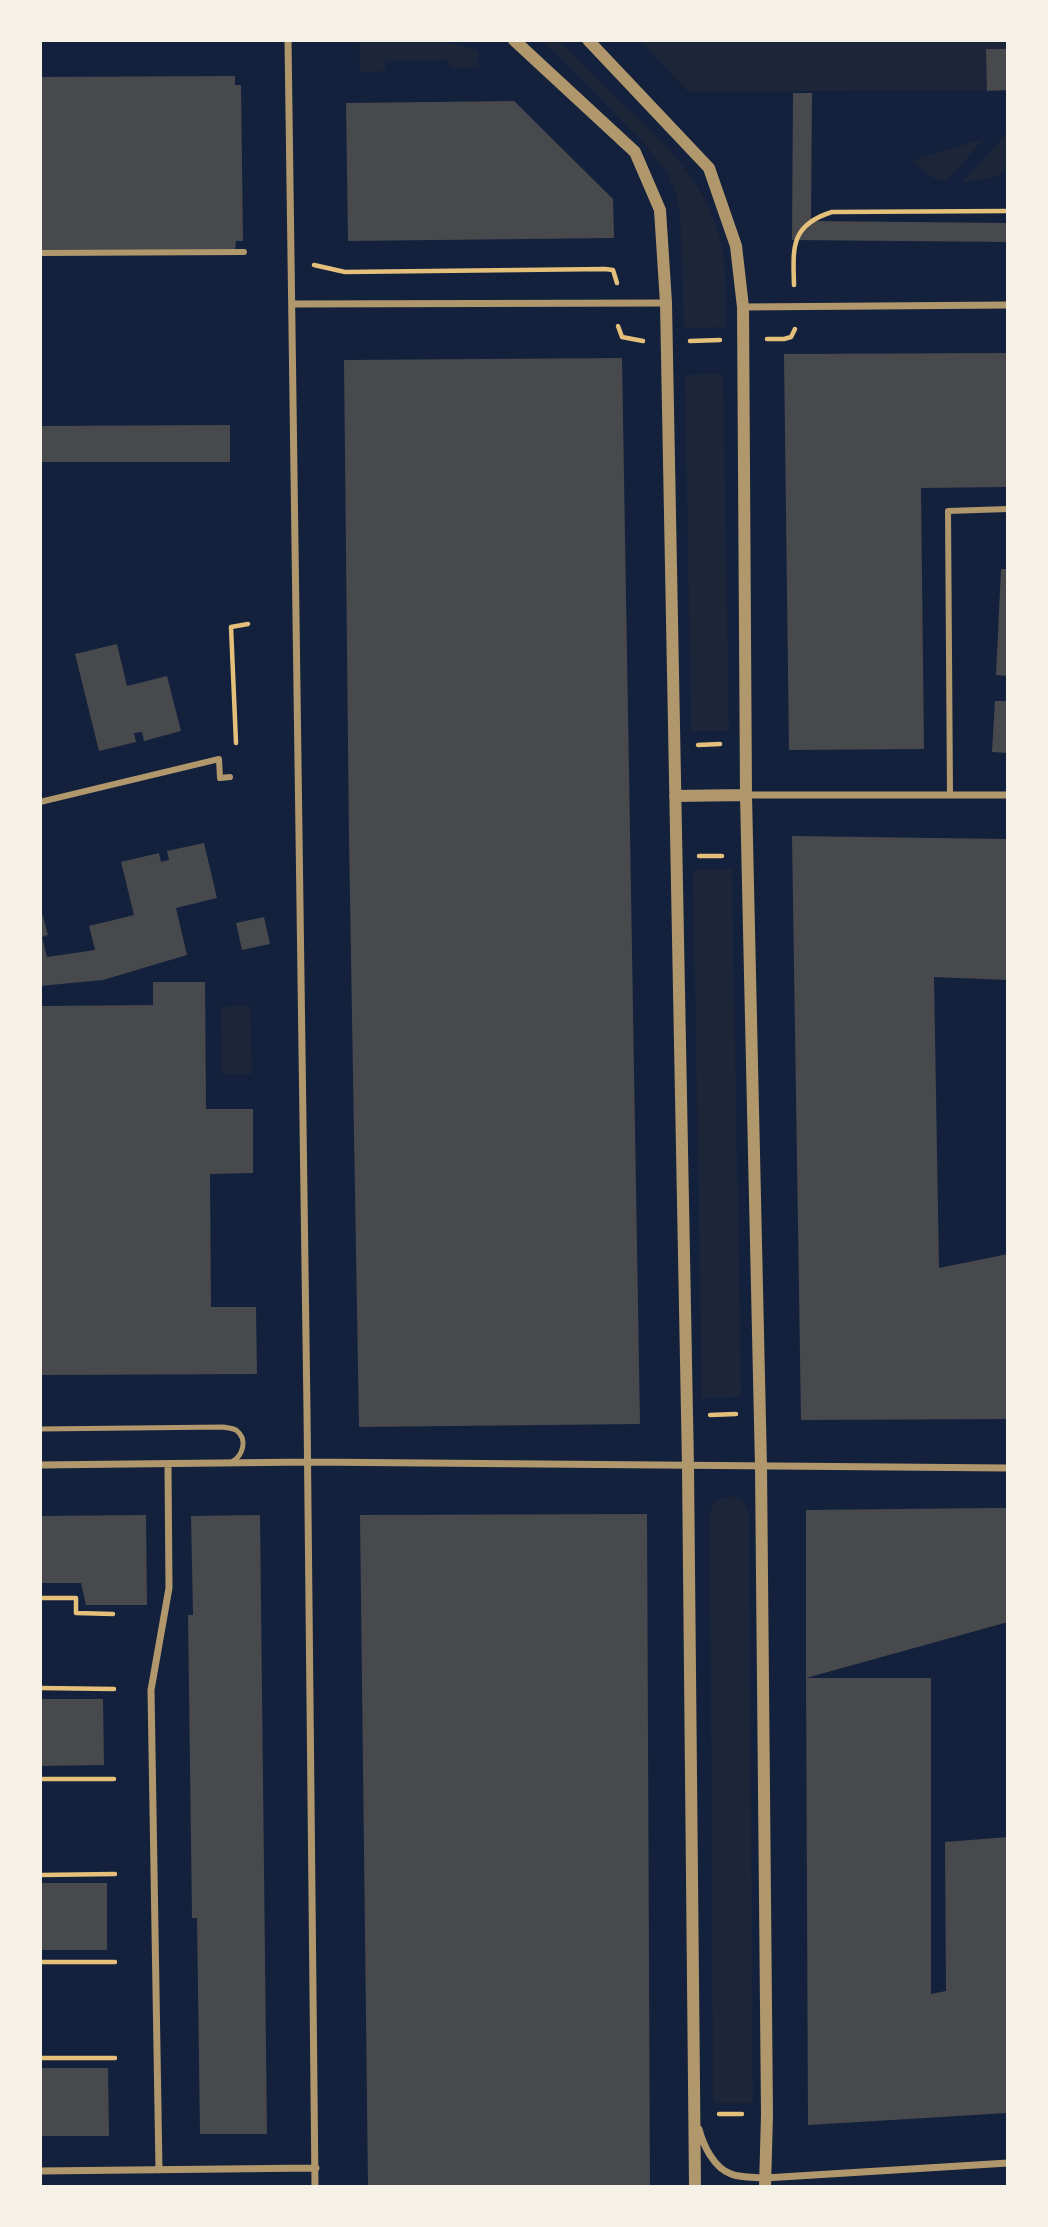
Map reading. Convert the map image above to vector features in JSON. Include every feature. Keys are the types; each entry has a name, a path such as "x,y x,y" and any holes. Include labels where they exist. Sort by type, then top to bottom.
{"street":[{"path":"288,40 308,1462 315,2187"},
{"path":"514,40 635,152 660,210 666,303 688,1466 695,2187"},
{"path":"588,40 709,168 736,246 743,307 746,794 761,1467 768,2115 765,2183"},
{"path":"40,253 244,252"},
{"path":"292,304 666,303"},
{"path":"743,307 1008,305"},
{"path":"950,795 948,511 1008,509"},
{"path":"40,802 219,759 220,778 230,778"},
{"path":"675,796 1008,795"},
{"path":"40,1465 168,1466 308,1462 1008,1468"},
{"path":"159,2170 151,1690 169,1588 168,1466"},
{"path":"695,2113 704,2143 720,2167 731,2174 765,2183 1008,2163"},
{"path":"40,2171 316,2168"}],"lane":[{"path":"40,1429 223,1427 236,1430 242,1438 240,1456 223,1464"}],"path":[{"path":"760,339 791,337 795,329 793,252 802,229 814,218 832,212 1008,211"},
{"path":"320,264 345,272 605,269 613,270 617,281"},
{"path":"618,323 622,337 649,342"},
{"path":"666,341 743,340"},
{"path":"219,759 236,754 231,627 248,624"},
{"path":"673,746 746,743"},
{"path":"676,856 747,856"},
{"path":"687,1416 758,1414"},
{"path":"40,1598 76,1598 76,1613 113,1614"},
{"path":"40,1688 114,1689"},
{"path":"40,1779 114,1779"},
{"path":"40,1875 114,1874"},
{"path":"40,1962 115,1962"},
{"path":"40,2058 115,2058"},
{"path":"695,2113 768,2115"}],"shaded area":[{"path":"542,40 560,40 581,64 653,133 695,183 711,211 721,242 725,273 726,327 684,328 680,211 676,193 666,171 644,143"},
{"path":"639,40 1008,40 1008,90 688,92"},
{"path":"359,42 451,43 478,51 478,67 450,68 449,60 386,61 385,71 360,72"},
{"path":"1008,132 1008,165 999,176 961,183"},
{"path":"984,139 946,181 932,177 913,160"},
{"path":"723,374 729,731 691,731 685,375"},
{"path":"732,869 741,1397 702,1398 693,870"},
{"path":"250,1006 252,1074 222,1074 221,1007"},
{"path":"729,1496 742,1500 749,1513 753,2103 713,2103 710,1513 714,1502"}],"building":[{"path":"986,49 1008,49 1008,90 987,91"},
{"path":"235,76 235,85 241,85 243,241 236,241 235,251 40,252 40,77"},
{"path":"793,93 812,93 811,221 1008,223 1008,242 792,240"},
{"path":"514,101 613,199 614,238 348,241 346,103"},
{"path":"1008,353 1008,487 921,488 924,749 789,750 784,354"},
{"path":"622,358 640,1424 359,1427 344,360"},
{"path":"230,425 230,462 40,462 40,426"},
{"path":"1001,569 1008,569 1008,676 996,675"},
{"path":"117,644 127,686 167,676 181,731 144,741 142,732 134,733 136,742 99,751 75,654"},
{"path":"995,701 1008,701 1008,753 992,752"},
{"path":"792,836 1008,839 1008,980 934,977 939,1268 1008,1254 1008,1419 801,1420"},
{"path":"204,843 217,898 176,908 187,955 103,980 40,986 40,906 48,935 42,937 47,957 95,950 89,926 134,915 121,862 159,853 161,862 169,860 167,851"},
{"path":"264,917 270,944 242,950 236,923"},
{"path":"153,982 205,982 206,1109 253,1109 253,1173 210,1174 211,1307 256,1307 257,1374 40,1375 40,1006 153,1005"},
{"path":"1008,1508 1008,1622 806,1678 806,1510"},
{"path":"647,1514 650,2187 368,2187 360,1515"},
{"path":"146,1515 147,1605 86,1605 81,1583 40,1583 40,1516"},
{"path":"260,1515 267,2134 200,2134 197,1918 192,1918 188,1615 193,1615 191,1516"},
{"path":"806,1678 931,1678 931,1994 946,1991 945,1842 1008,1837 1008,2113 808,2125"},
{"path":"40,1699 103,1699 104,1765 40,1766"},
{"path":"40,1883 107,1883 107,1950 40,1950"},
{"path":"40,2068 108,2068 109,2136 40,2136"}]}
